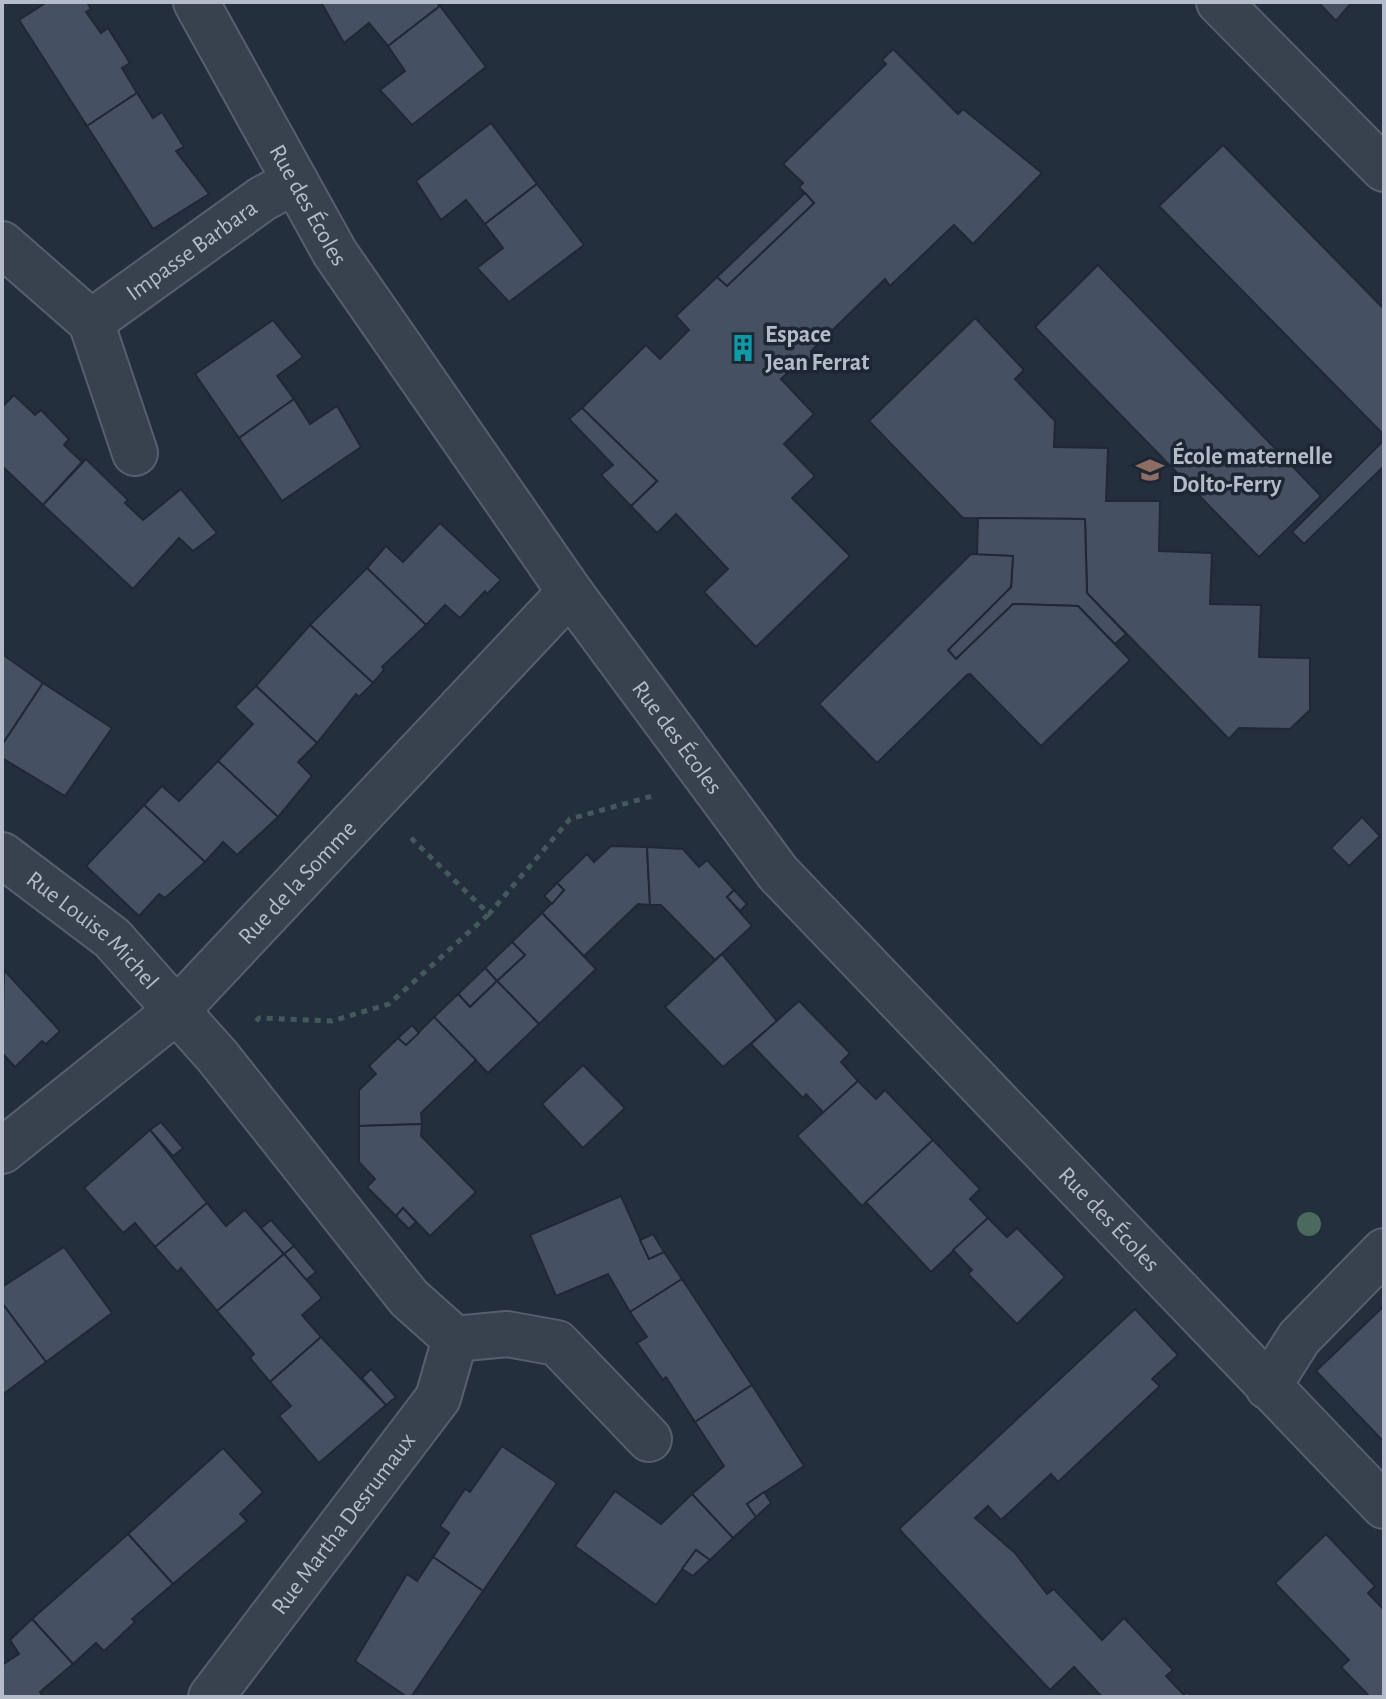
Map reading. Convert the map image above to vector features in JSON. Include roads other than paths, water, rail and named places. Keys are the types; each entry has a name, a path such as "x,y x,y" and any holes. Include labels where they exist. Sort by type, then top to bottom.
{"street":[{"name":"Rue des Écoles","path":"196,2 335,253 526,524 570,592 778,873 1384,1506"},
{"path":"1219,2 1384,169"},
{"name":"Impasse Barbara","path":"91,322 262,199 295,181"},
{"path":"2,244 91,322 135,453"},
{"name":"Rue de la Somme","path":"2,1151 175,1012 570,592"},
{"name":"Rue Louise Michel","path":"2,855 112,938 175,1012"},
{"path":"175,1012 218,1057 409,1298 455,1339 507,1334 557,1343 649,1439"},
{"path":"1268,1387 1299,1338 1384,1251"},
{"name":"Rue Martha Desrumaux","path":"211,1697 438,1398 455,1339"}],"place":[{"name":"Espace Jean Ferrat","path":"743,348"},
{"name":"École maternelle Dolto-Ferry","path":"1150,470"}]}
